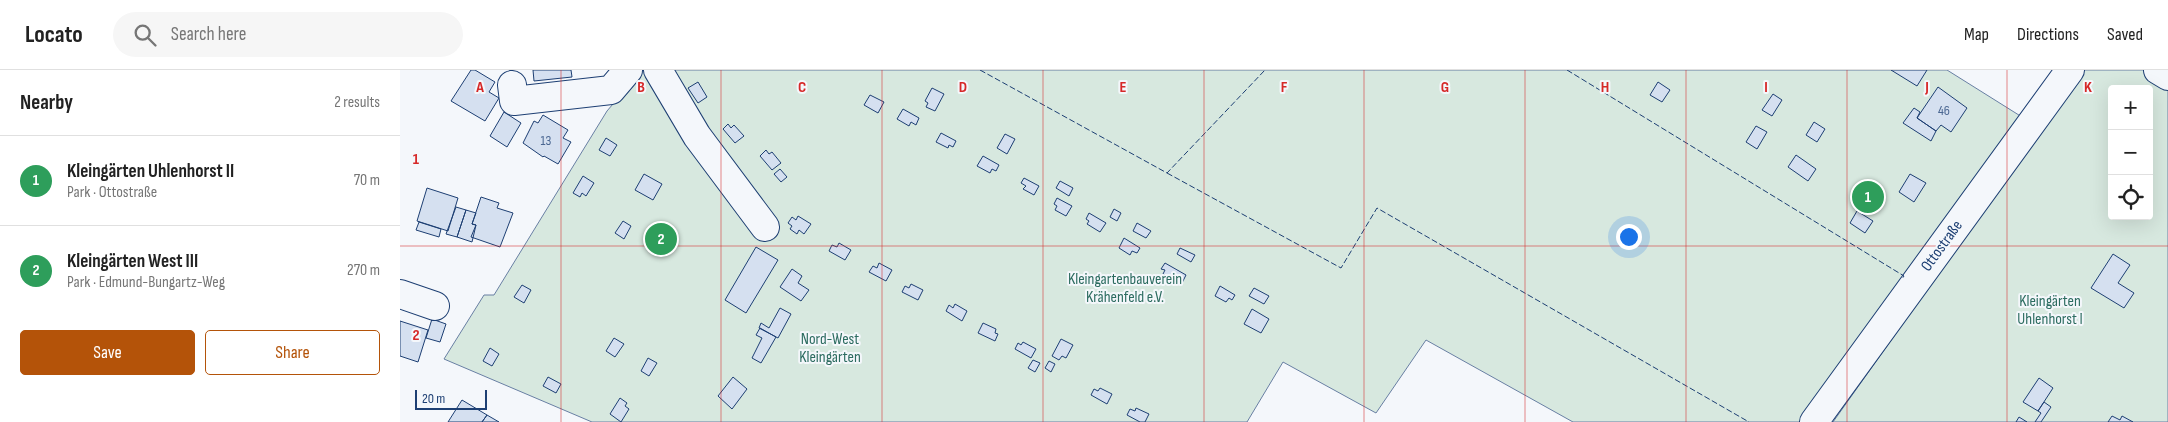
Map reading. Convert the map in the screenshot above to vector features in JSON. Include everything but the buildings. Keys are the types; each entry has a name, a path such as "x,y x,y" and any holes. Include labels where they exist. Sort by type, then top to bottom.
{"street":[{"path":"512,85 514,101 611,90 628,70"},
{"path":"658,70 697,136 765,227"},
{"name":"Ottostraße","path":"1814,422 2070,70"},
{"path":"2158,70 2168,76"},
{"path":"400,294 435,306"}],"green space":[{"path":"642,70 1947,70 2022,117 1904,276 1800,422 1573,422 1426,340 1376,413 1283,362 1247,422 592,422 444,359 484,295 494,295 607,111"},
{"name":"Kleingärten Uhlenhorst I","path":"2083,70 2168,70 2168,422 1833,422"}],"fence":[{"path":"980,70 1167,173 1265,70"},
{"path":"1567,70 1904,276 1902,279"},
{"path":"1167,173 1341,268 1377,208 1749,422"}],"place":[{"name":"Kleingärten Uhlenhorst II","path":"1868,197"},
{"name":"Kleingärten West III","path":"661,239"}],"park label":[{"name":"Kleingartenbauverein Krähenfeld e.V.","path":"1125,288"},
{"name":"Nord-West Kleingärten","path":"830,348"}]}
